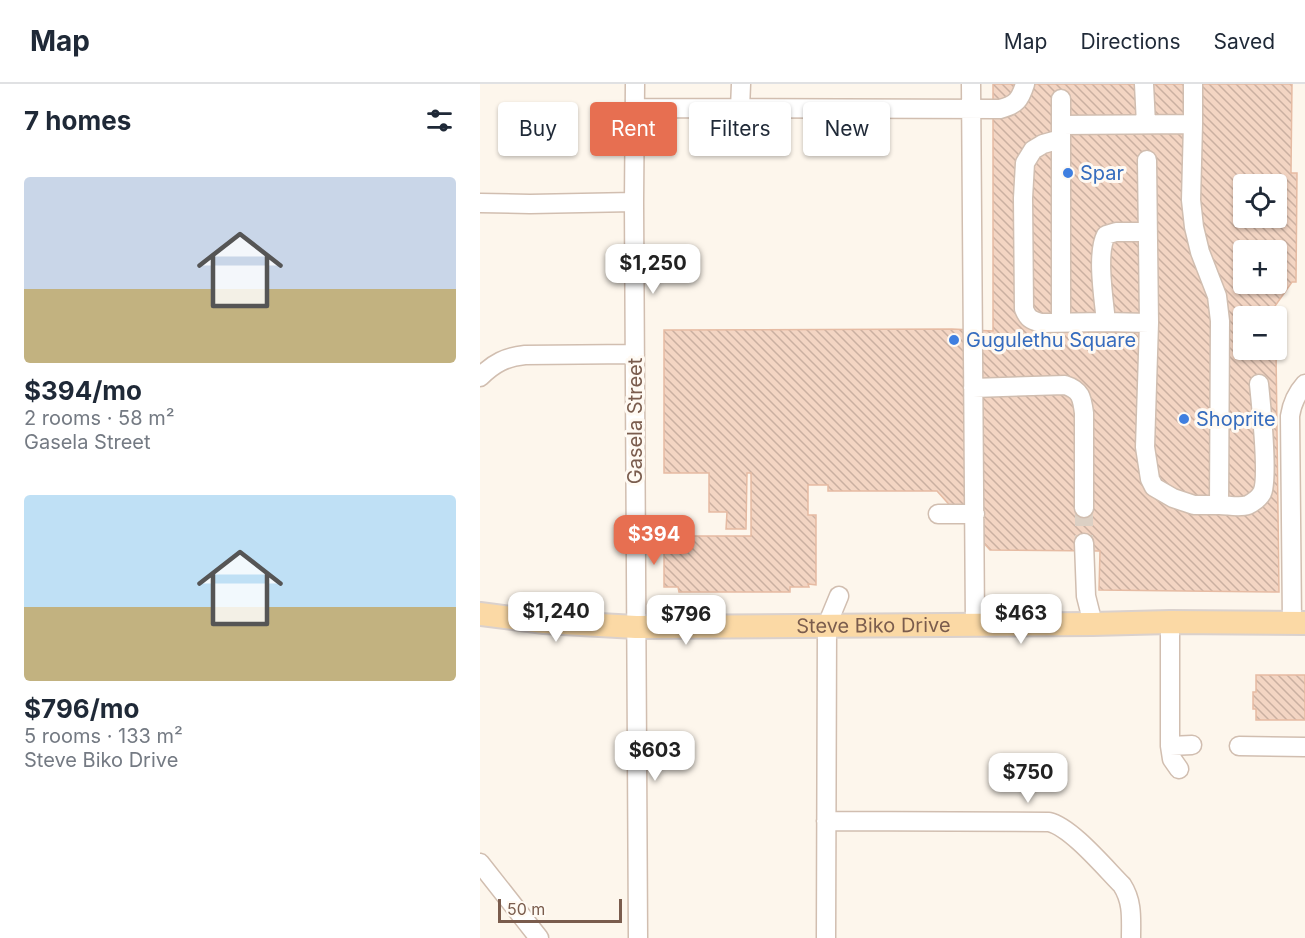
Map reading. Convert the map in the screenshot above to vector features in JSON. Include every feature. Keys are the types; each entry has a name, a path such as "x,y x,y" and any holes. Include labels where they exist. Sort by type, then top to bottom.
{"main road":[{"name":"Steve Biko Drive","path":"480,614 544,622 636,627 1298,623"}],"street":[{"name":"Gasela Street","path":"635,84 635,102"},
{"path":"740,102 741,84"},
{"path":"971,84 975,625"},
{"path":"791,109 1000,109 1011,106 1019,99 1025,84"},
{"path":"1144,84 1146,124"},
{"path":"1193,84 1191,200 1194,227 1200,252 1217,296 1220,321 1219,505"},
{"path":"1061,99 1061,322"},
{"path":"1149,324 1041,323 1027,316 1024,309 1025,163 1033,150 1061,132 1146,124 1194,124"},
{"name":"Gasela Street","path":"634,156 638,938"},
{"path":"1147,160 1149,324 1145,447 1150,479 1154,487 1173,498 1194,504 1250,505 1263,491 1264,482 1259,384"},
{"path":"480,203 634,202"},
{"path":"1106,322 1102,287 1102,242 1110,233 1148,232"},
{"path":"480,377 490,367 512,356 635,354"},
{"path":"1298,623 1290,416 1292,405 1305,384"},
{"path":"973,388 1065,385 1077,391 1082,399 1084,413 1084,508"},
{"path":"938,514 975,514"},
{"path":"1084,543 1084,585 1093,624"},
{"path":"825,938 827,625 840,596"},
{"path":"1170,622 1170,746 1172,759 1179,770"},
{"path":"1170,746 1192,745"},
{"path":"1239,746 1305,747"},
{"path":"826,821 1049,822 1059,825 1071,833 1128,894 1131,938"},
{"path":"480,863 539,938"}],"building":[{"name":"Gugulethu Square","path":"993,84 1292,84 1291,173 1297,173 1296,282 1292,282 1287,289 1287,240 1233,240 1233,294 1284,294 1275,306 1233,306 1233,360 1276,360 1279,592 1099,590 1100,551 990,550 937,491 828,491 828,485 808,485 808,515 816,515 816,585 790,587 790,592 679,592 678,587 664,587 664,536 751,536 751,473 747,473 746,529 726,529 727,512 709,512 709,473 664,473 664,330 952,329 993,331"},
{"path":"1256,675 1305,675 1305,720 1256,720 1256,709 1253,709 1253,692 1256,692"}],"tunnel":[{"path":"1084,508 1084,543"}],"place":[{"name":"Spar","path":"1068,173"},
{"name":"Gugulethu Square","path":"954,340"},
{"name":"Shoprite","path":"1184,419"}]}
